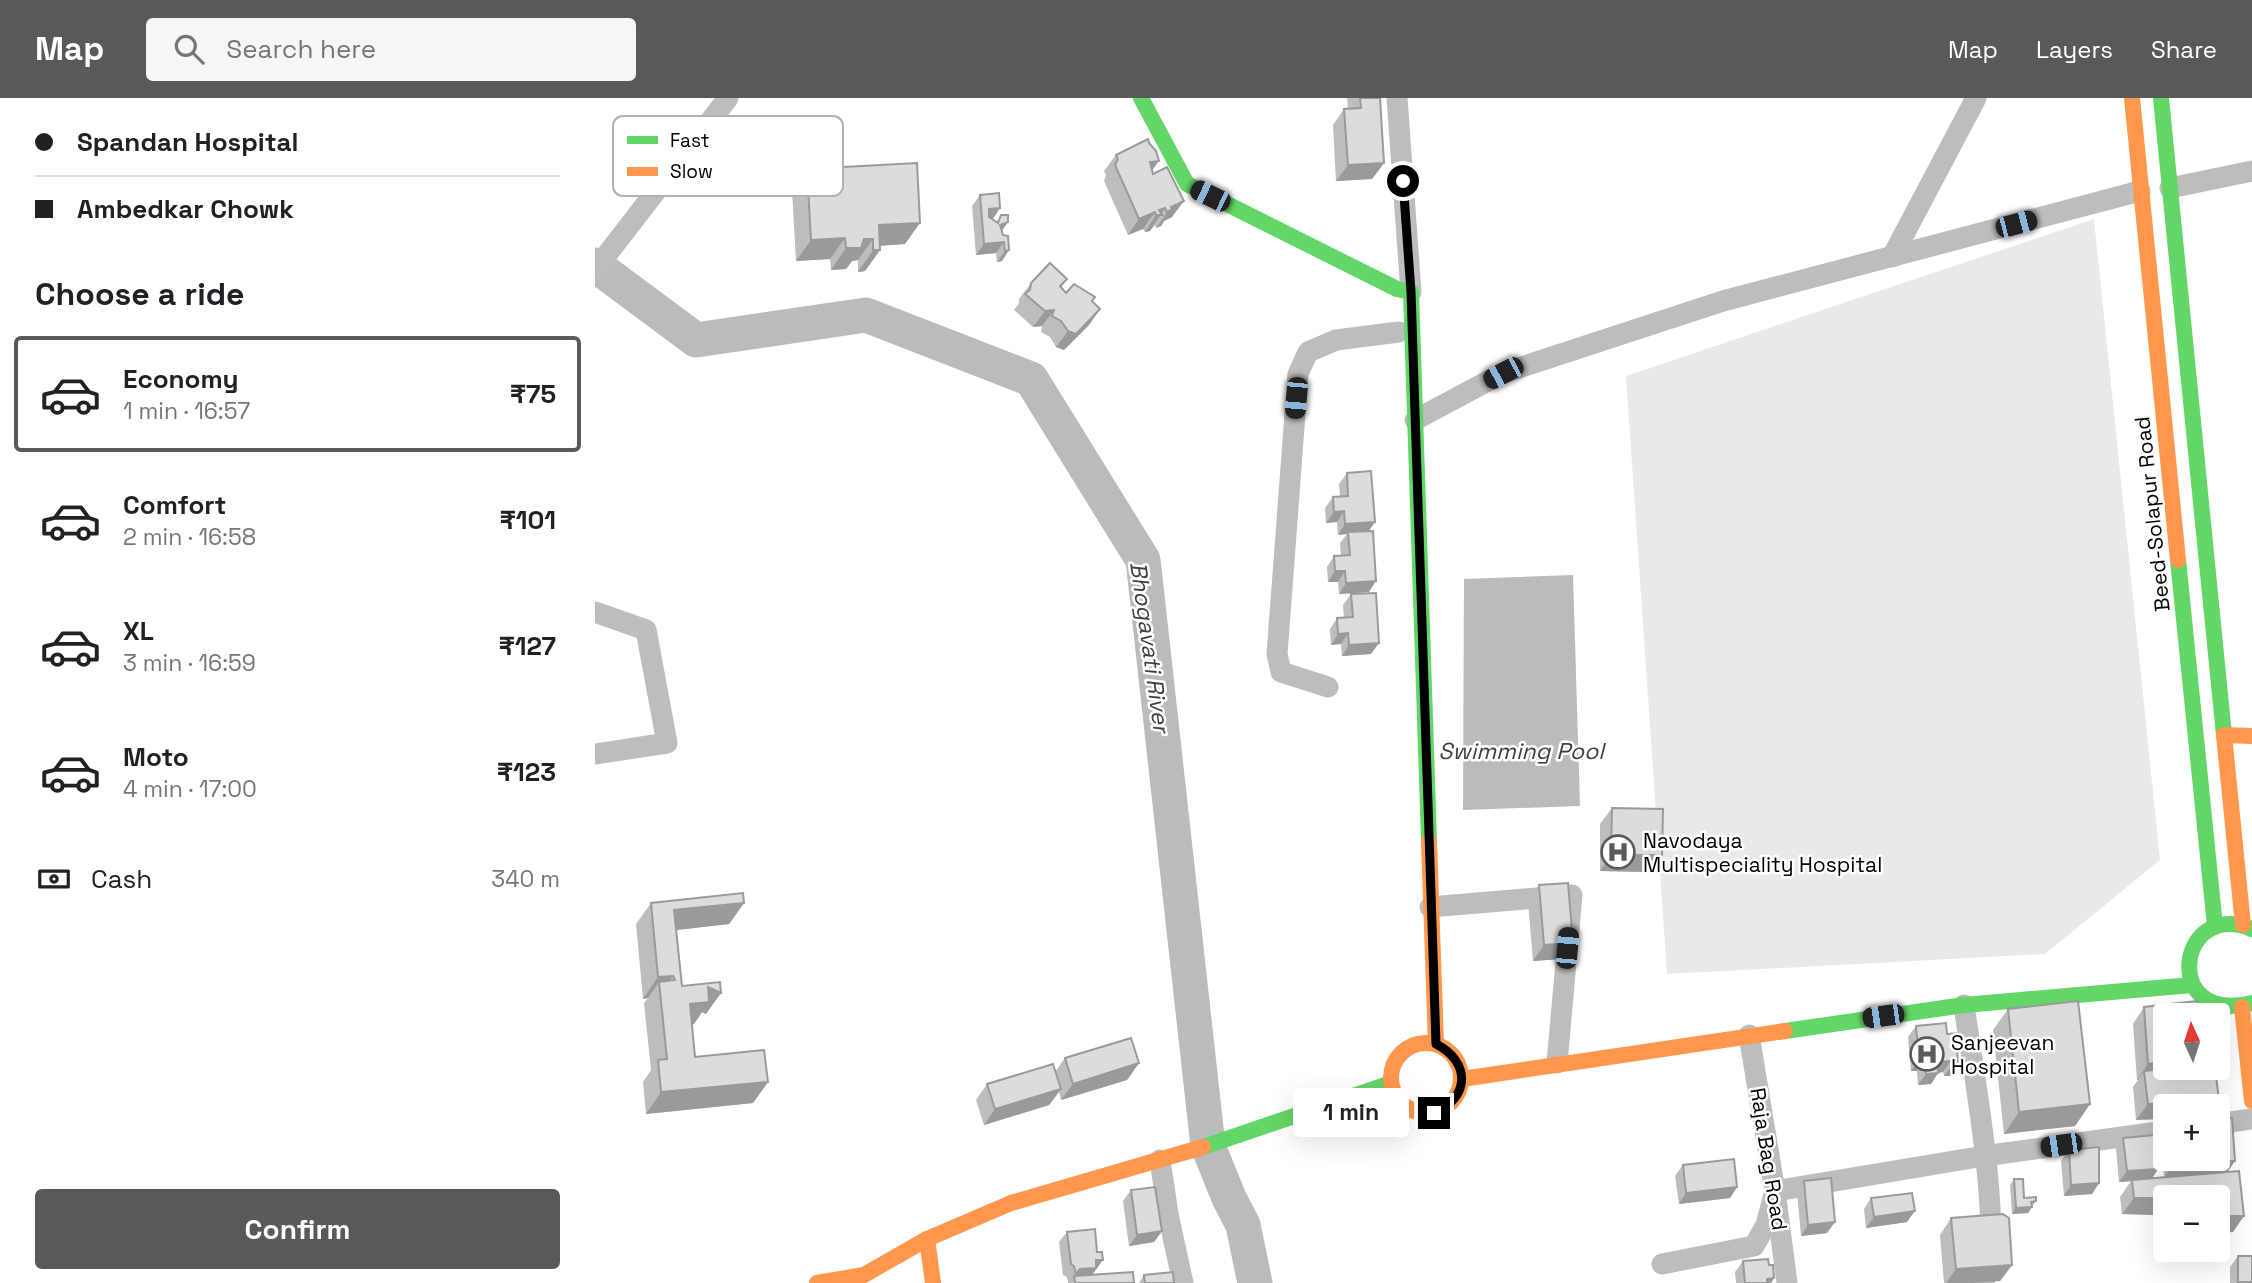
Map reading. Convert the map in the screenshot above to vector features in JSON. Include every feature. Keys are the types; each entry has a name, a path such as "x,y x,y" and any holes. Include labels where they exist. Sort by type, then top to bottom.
{"main road":[{"path":"1142,98 1187,184 1404,291"},
{"name":"Beed-Solapur Road","path":"2132,98 2215,926"},
{"path":"2161,98 2224,735 2248,927 2228,923 2215,926 2203,933 2194,943 2182,965 2201,997 2213,1005 2227,1009 2247,1005 2252,1094"},
{"path":"1404,291 1399,332 1430,1044"},
{"path":"1404,291 1415,419 1430,907 1430,1044"},
{"path":"2224,735 2252,736"},
{"path":"1461,1074 2093,978"},
{"path":"1557,1059 1964,1005 2192,985"},
{"path":"1430,1044 1447,1049 1455,1058 1461,1074 1459,1091 1454,1101 1434,1113 1423,1113 1402,1104 1391,1083 1392,1072 1403,1052 1413,1046 1430,1044"},
{"path":"817,1283 864,1275 927,1239 1011,1202 1208,1146 1391,1083"},
{"path":"927,1239 933,1283"}],"street":[{"path":"714,116 728,98"},
{"path":"1397,98 1404,291"},
{"path":"1892,257 1976,98"},
{"path":"2169,188 2252,171"},
{"path":"1415,419 1503,373 1723,301 2140,191"},
{"path":"595,270 652,196"},
{"path":"1328,687 1281,672 1277,654 1298,374 1308,352 1336,340 1399,332"},
{"path":"595,612 646,630 667,743 595,754"},
{"path":"1430,907 1572,895 1557,1059"},
{"path":"1964,1005 1992,1223 1989,1273 1983,1283"},
{"name":"Raja Bag Road","path":"1749,1035 1787,1283"},
{"path":"2230,1122 2252,1119"},
{"path":"1662,1264 1754,1246 1766,1225 1775,1191 1984,1156 2153,1133"},
{"path":"1160,1160 1182,1283"}],"shaded area":[{"path":"2094,219 2160,860 2045,954 1667,974 1626,376"}],"water":[{"name":"Swimming Pool","path":"1573,575 1580,806 1463,810 1464,579"}],"building":[{"path":"1360,98 1380,98 1384,163 1348,165 1344,109 1361,108"},
{"path":"1148,139 1159,161 1150,162 1153,174 1167,167 1184,201 1167,212 1165,208 1159,210 1162,215 1156,215 1155,212 1139,219 1115,165 1118,159 1116,155"},
{"path":"917,163 920,223 879,225 880,250 873,250 873,239 864,239 861,248 846,248 845,238 811,240 809,196 843,196 843,167"},
{"path":"999,193 1000,208 989,209 989,217 998,223 1001,215 1008,215 1008,222 1000,225 1003,235 1008,236 1009,250 1005,251 1004,242 984,244 980,195"},
{"path":"1050,263 1067,279 1060,286 1066,293 1074,284 1095,297 1092,301 1100,309 1076,334 1068,331 1061,321 1052,316 1054,310 1045,311 1025,294 1030,290 1031,283"},
{"path":"1371,471 1375,522 1345,524 1344,511 1334,512 1333,497 1348,496 1347,473"},
{"path":"1373,531 1376,581 1346,583 1345,571 1335,571 1334,556 1350,555 1348,532"},
{"path":"1376,593 1379,643 1349,645 1348,633 1338,634 1337,618 1353,617 1351,594"},
{"path":"1612,808 1663,809 1662,855 1611,855"},
{"path":"1568,883 1573,943 1544,945 1539,885"},
{"path":"743,893 744,903 674,910 682,986 720,982 721,993 708,987 709,1002 690,1004 695,1057 764,1050 768,1082 661,1092 658,1060 667,1059 659,982 675,980 673,976 658,977 651,903"},
{"path":"2078,1001 2090,1104 2019,1112 2008,1009"},
{"path":"2153,1006 2153,1063 2148,1064 2144,1007"},
{"path":"1946,1023 1947,1034 1959,1033 1958,1065 1952,1065 1951,1061 1937,1062 1938,1073 1926,1074 1924,1060 1919,1060 1916,1026"},
{"path":"1131,1038 1139,1063 1073,1084 1065,1058"},
{"path":"1053,1064 1061,1089 995,1109 987,1084"},
{"path":"2153,1070 2153,1080 2216,1080 2218,1094 2153,1094 2153,1104 2148,1104 2144,1071"},
{"path":"2232,1118 2235,1161 2230,1161"},
{"path":"2153,1135 2153,1169 2127,1171 2123,1138"},
{"path":"2099,1147 2099,1183 2071,1185 2069,1150"},
{"path":"1734,1159 1737,1187 1686,1193 1683,1165"},
{"path":"2239,1171 2244,1216 2230,1216 2230,1185 2153,1185 2153,1198 2134,1198 2132,1180"},
{"path":"1831,1178 1835,1222 1808,1225 1804,1181"},
{"path":"2014,1179 2023,1179 2024,1198 2036,1197 2036,1201 2031,1202 2032,1207 2016,1208"},
{"path":"1155,1187 1162,1231 1137,1235 1131,1190"},
{"path":"1912,1193 1915,1211 1874,1217 1871,1198"},
{"path":"2003,1214 2009,1218 2012,1265 1956,1269 1951,1218"},
{"path":"1095,1229 1097,1252 1102,1252 1103,1260 1096,1260 1096,1268 1080,1269 1076,1274 1071,1264 1067,1232"},
{"path":"2238,1256 2252,1256 2252,1282 2238,1282"},
{"path":"1768,1259 1769,1265 1773,1265 1774,1278 1767,1279 1767,1283 1745,1283 1743,1261"},
{"path":"1133,1272 1134,1283 1075,1283 1074,1276"},
{"path":"1173,1272 1174,1283 1145,1283 1144,1275"}],"waterway":[{"name":"Bhogavati River","path":"595,265 696,340 866,315 1031,379 1143,560 1208,1146 1243,1225 1255,1283"}],"traffic: fast":[{"path":"1141,98 1187,184 1397,289 1411,292 1429,841"},
{"path":"2161,98 2224,735"},
{"path":"2178,560 2215,926"},
{"path":"2252,929 2227,924 2207,931 2195,945 2189,963 2192,982 2203,997 2223,1005 2252,1003"},
{"path":"1785,1031 1964,1005 2192,985"},
{"path":"1203,1147 1391,1083"}],"traffic: slow":[{"path":"2132,98 2178,560"},
{"path":"2243,925 2224,735 2252,736"},
{"path":"1429,841 1436,1044"},
{"path":"2242,1007 2252,1101"},
{"path":"1462,1079 1785,1031"},
{"path":"1426,1043 1451,1053 1461,1078 1451,1103 1426,1113 1401,1103 1391,1078 1401,1053 1426,1043"},
{"path":"817,1283 864,1275 927,1239 1011,1203 1203,1147"},
{"path":"927,1239 933,1283"}],"place":[{"name":"Navodaya Multispeciality Hospital","path":"1618,852"},
{"name":"Sanjeevan Hospital","path":"1927,1054"}],"route":[{"path":"1403,181 1411,292 1436,1044 1447,1049 1455,1058 1462,1079 1454,1101 1434,1113"}]}
